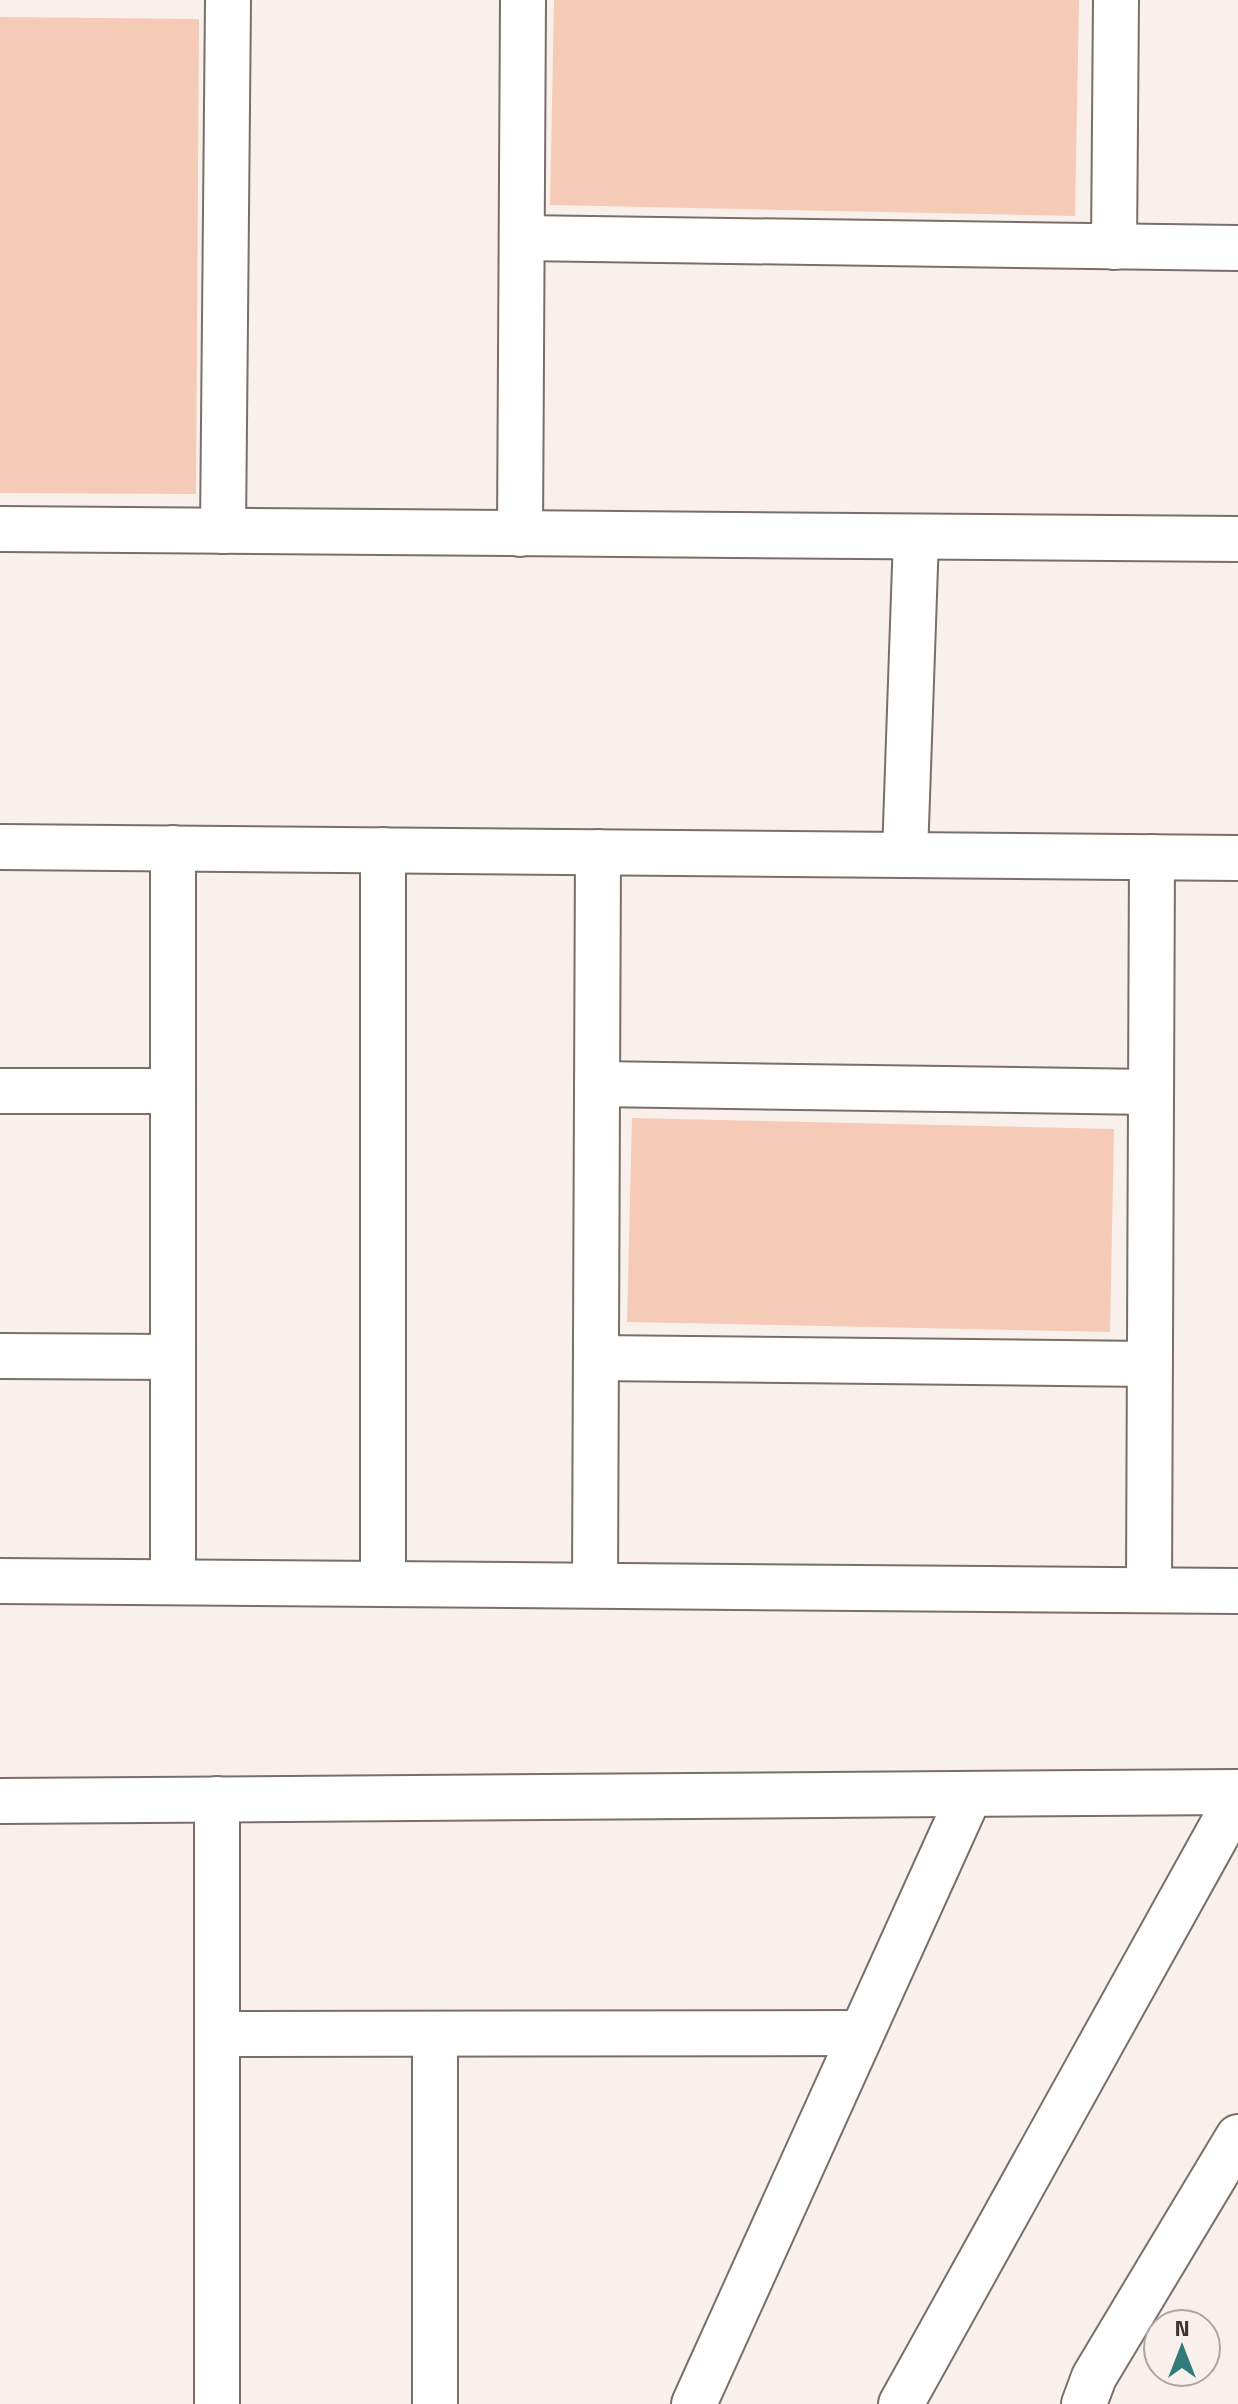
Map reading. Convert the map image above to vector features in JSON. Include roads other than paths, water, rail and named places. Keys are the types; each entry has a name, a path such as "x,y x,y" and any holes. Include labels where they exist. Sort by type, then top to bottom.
{"street":[{"path":"223,531 228,0"},
{"path":"520,534 523,0"},
{"path":"1114,247 1116,0"},
{"path":"522,238 1238,248"},
{"path":"0,529 1238,539"},
{"path":"905,855 916,537"},
{"path":"0,847 1238,858"},
{"path":"173,848 173,1582"},
{"path":"383,850 383,1583"},
{"path":"595,1585 598,852"},
{"path":"1149,1588 1152,857"},
{"path":"597,1084 1151,1092"},
{"path":"0,1091 173,1091"},
{"path":"0,1356 173,1357"},
{"path":"596,1358 1149,1364"},
{"path":"0,1581 1238,1591"},
{"path":"694,2404 970,1794"},
{"path":"0,1801 1238,1794 901,2404"},
{"path":"217,1799 217,2404"},
{"path":"217,2034 861,2033"},
{"path":"435,2034 435,2404"},
{"path":"1084,2404 1094,2377 1238,2137"}]}
